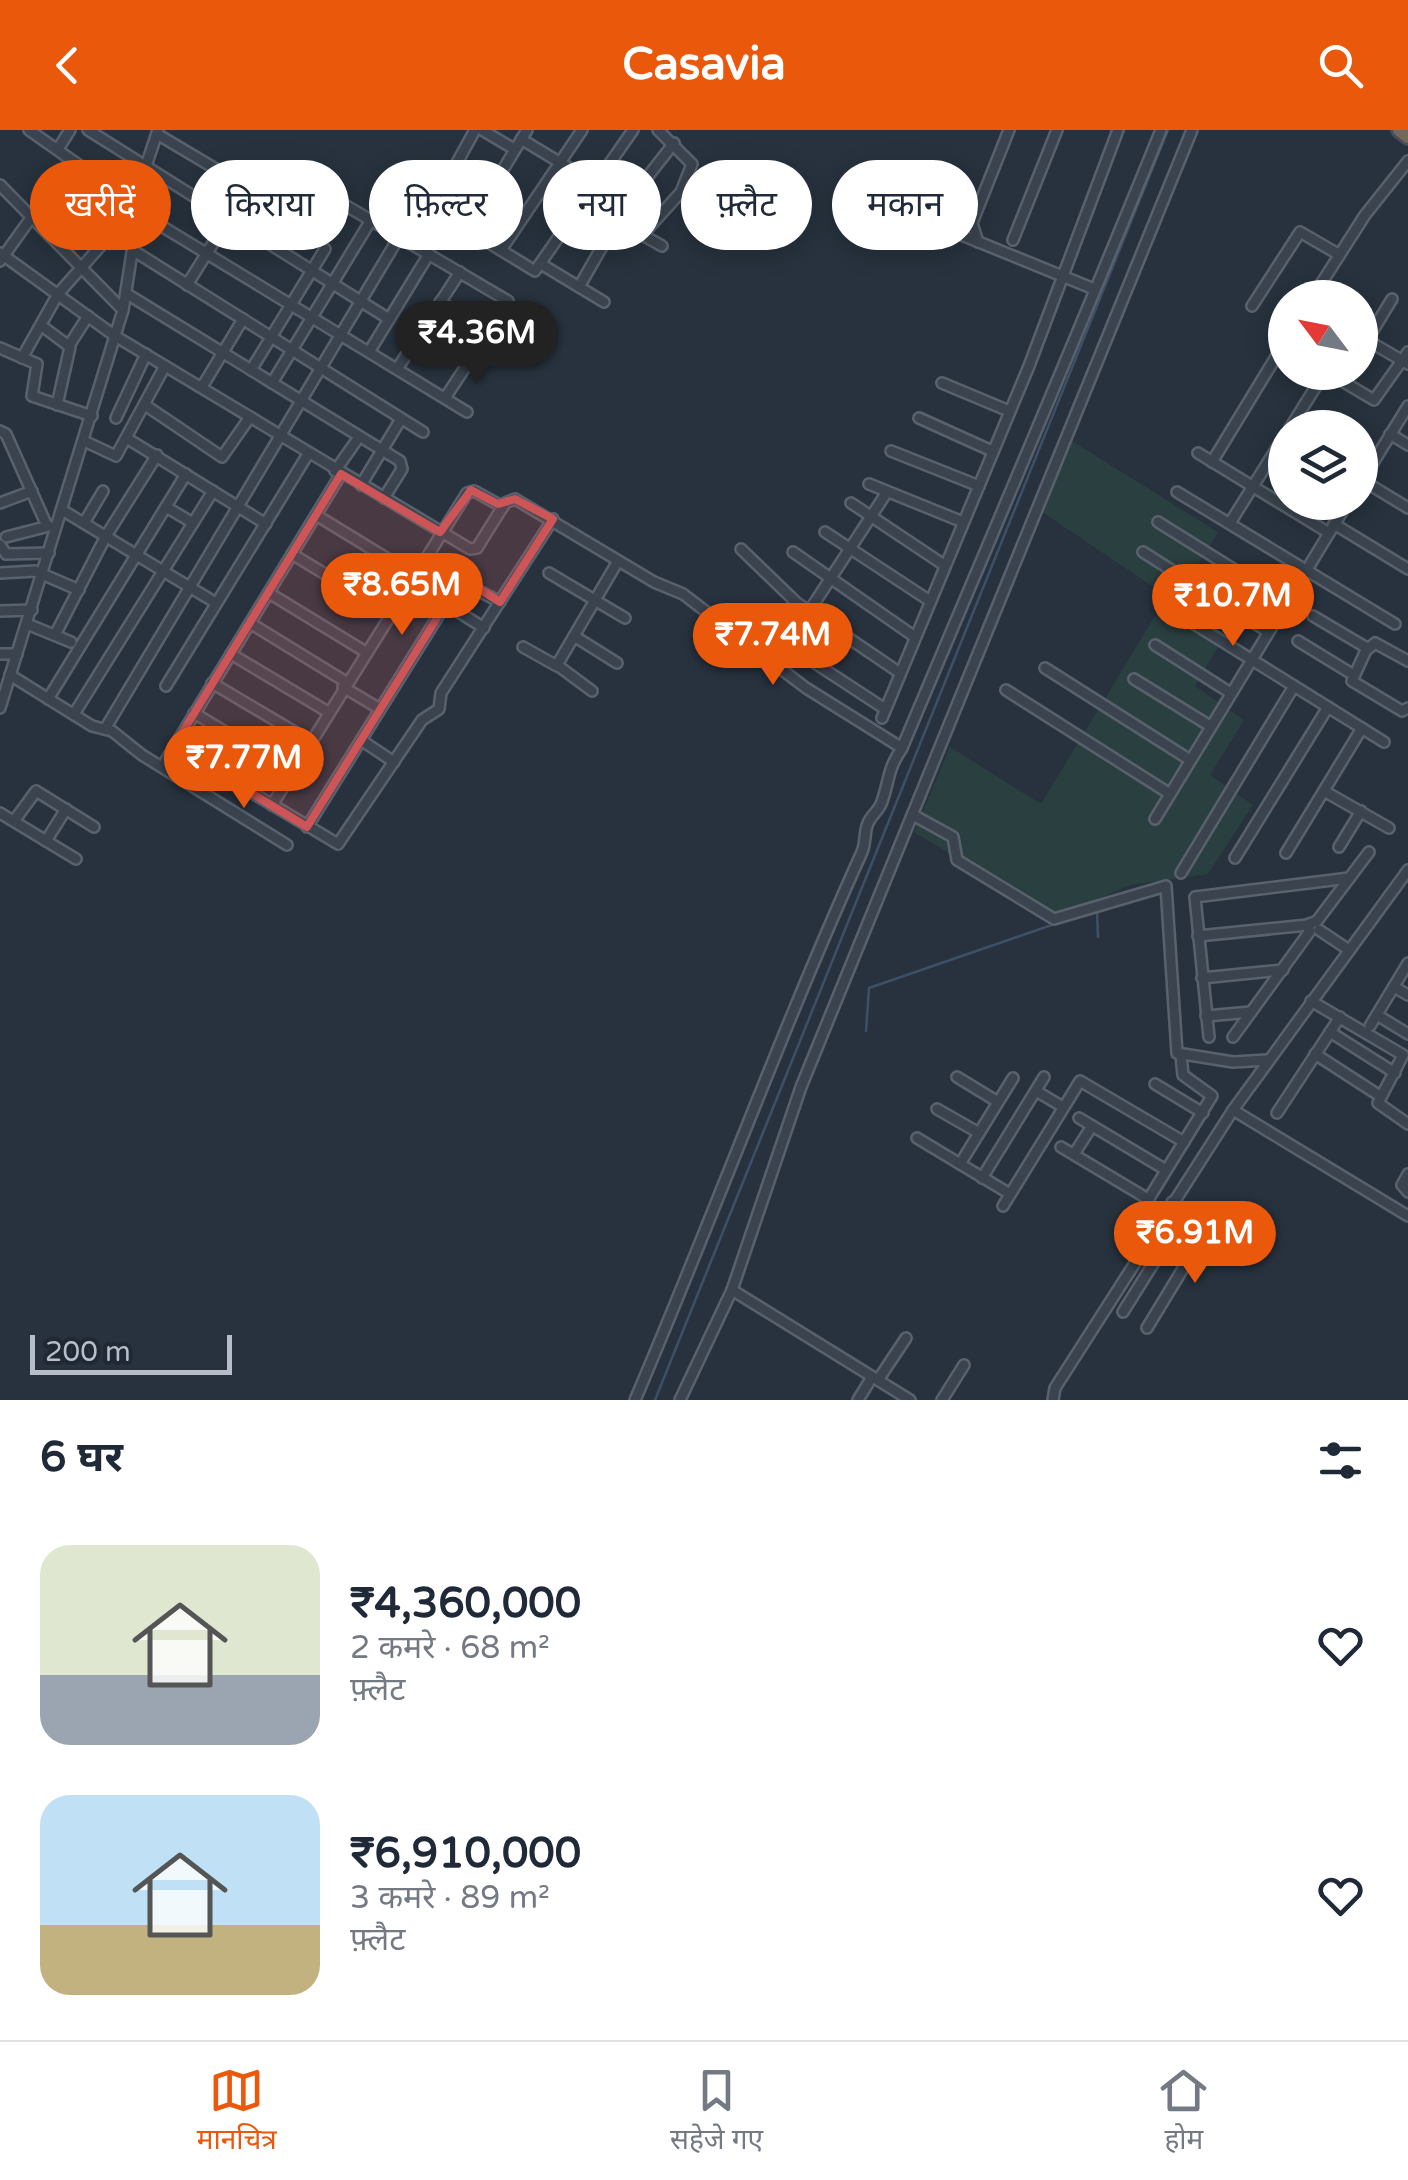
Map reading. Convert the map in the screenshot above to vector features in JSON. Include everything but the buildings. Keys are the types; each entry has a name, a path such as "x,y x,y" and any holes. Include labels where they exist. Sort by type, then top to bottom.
{"highway":[{"path":"1399,130 1408,137"}],"street":[{"path":"29,130 73,160"},
{"path":"58,149 70,130"},
{"path":"88,130 102,134 135,160"},
{"path":"460,160 479,130 514,149"},
{"path":"507,160 524,134 558,160 582,130"},
{"path":"610,160 633,130"},
{"path":"658,130 692,161 684,186 661,213"},
{"path":"1009,130 972,223 979,239 1094,289"},
{"path":"1013,240 1057,130"},
{"path":"775,637 883,714 1064,276 1118,130"},
{"path":"635,1400 742,1148 764,1079 818,945 862,851 868,824 881,803 886,773 902,748 1161,130"},
{"path":"680,1400 732,1290 802,1087 1192,130"},
{"path":"149,160 158,132 204,160"},
{"path":"661,160 674,143"},
{"path":"1323,280 1408,161"},
{"path":"523,215 543,184"},
{"path":"0,186 30,212"},
{"path":"30,219 1,257 115,336 308,454 476,549 503,507 515,499 680,592 806,688 902,748"},
{"path":"272,383 369,223"},
{"path":"171,230 467,412"},
{"path":"1252,306 1300,232 1338,254"},
{"path":"67,250 123,310"},
{"path":"22,358 58,294 94,250"},
{"path":"187,285 210,250"},
{"path":"278,250 389,319"},
{"path":"251,370 324,250"},
{"path":"105,729 392,250"},
{"path":"422,250 508,301"},
{"path":"501,250 534,270 551,250"},
{"path":"579,287 601,250"},
{"path":"0,708 49,554 52,526 62,510 92,416 123,310 134,251 423,432"},
{"path":"369,352 430,254"},
{"path":"542,264 604,302"},
{"path":"397,369 460,272"},
{"path":"126,294 403,464 384,498"},
{"path":"1378,318 1392,299"},
{"path":"440,302 494,332"},
{"path":"58,405 70,344 88,316"},
{"path":"202,387 243,319"},
{"path":"46,329 70,344"},
{"path":"1357,390 1374,400 1406,359 1378,345"},
{"path":"0,348 39,366 32,396 92,416"},
{"path":"445,398 476,351"},
{"path":"116,418 146,354"},
{"path":"84,441 114,457 128,439 165,366"},
{"path":"1212,462 1268,371"},
{"path":"942,384 1009,411"},
{"path":"145,405 220,457 228,454 250,417"},
{"path":"1378,454 1408,406"},
{"path":"919,418 992,451"},
{"path":"361,485 401,419"},
{"path":"0,431 6,434 52,526"},
{"path":"1390,434 1408,445"},
{"path":"165,762 316,516 359,437"},
{"path":"128,439 266,524"},
{"path":"891,451 978,486"},
{"path":"166,686 308,454"},
{"path":"1198,454 1268,495"},
{"path":"56,635 106,536 157,455"},
{"path":"1230,523 1268,462"},
{"path":"48,699 186,474"},
{"path":"869,484 964,522"},
{"path":"0,503 32,491"},
{"path":"84,523 103,491"},
{"path":"74,714 213,491"},
{"path":"272,805 364,651 468,491 503,507"},
{"path":"1378,491 1408,508"},
{"path":"787,644 853,550 887,492"},
{"path":"1177,492 1395,624"},
{"path":"850,503 944,565"},
{"path":"166,507 193,523"},
{"path":"62,510 216,603"},
{"path":"316,516 413,575 484,628"},
{"path":"174,746 308,827 340,842 422,720 439,708 441,693 553,519"},
{"path":"1316,520 1408,569"},
{"path":"1155,819 1337,520"},
{"path":"1158,522 1286,602"},
{"path":"49,554 6,554 3,541 52,526"},
{"path":"825,532 930,601"},
{"path":"741,549 810,612 900,673"},
{"path":"792,552 915,637"},
{"path":"1143,552 1267,631"},
{"path":"292,554 389,613"},
{"path":"557,666 618,560"},
{"path":"0,573 29,570 79,590"},
{"path":"550,573 625,618"},
{"path":"308,827 464,579 500,602"},
{"path":"268,594 364,651"},
{"path":"0,612 32,610"},
{"path":"1174,612 1384,742"},
{"path":"1313,616 1368,650"},
{"path":"250,623 380,710"},
{"path":"27,624 71,642"},
{"path":"574,636 616,662"},
{"path":"1298,641 1352,674"},
{"path":"1408,661 1375,642 1352,674 1353,682 1402,711 1408,708"},
{"path":"1155,645 1229,692"},
{"path":"524,647 592,690"},
{"path":"0,654 17,654"},
{"path":"231,654 328,712"},
{"path":"1044,668 1190,760"},
{"path":"10,675 105,729 287,844"},
{"path":"1134,680 1210,726"},
{"path":"212,683 310,741"},
{"path":"1181,873 1294,686"},
{"path":"1006,690 1170,794"},
{"path":"1235,858 1328,707"},
{"path":"194,713 292,772"},
{"path":"1286,854 1362,728"},
{"path":"361,740 394,762"},
{"path":"1324,790 1390,828"},
{"path":"14,822 34,792 94,827"},
{"path":"46,842 66,809"},
{"path":"1339,847 1361,811"},
{"path":"0,813 76,859"},
{"path":"913,815 955,838 956,859 1054,919 1166,886 1176,1050 1181,1056 1183,1075 1212,1094 1140,1213"},
{"path":"1233,1038 1369,852"},
{"path":"1053,1400 1055,1388 1233,1110 1408,870"},
{"path":"1209,1036 1197,895 1349,878"},
{"path":"1198,936 1313,927 1349,950"},
{"path":"1370,1026 1408,964"},
{"path":"1202,978 1283,970"},
{"path":"1394,987 1408,996"},
{"path":"1312,1001 1402,1054 1401,1071 1380,1096 1378,1105 1408,1124"},
{"path":"1206,1016 1252,1012"},
{"path":"1376,1015 1408,1034"},
{"path":"1277,1114 1340,1018"},
{"path":"1330,1032 1401,1071"},
{"path":"1315,1054 1380,1096"},
{"path":"1181,1056 1232,1062 1268,1060"},
{"path":"956,1077 998,1102"},
{"path":"982,1178 1044,1077"},
{"path":"960,1164 1012,1078"},
{"path":"1003,1206 1083,1080 1184,1142"},
{"path":"1155,1084 1203,1113"},
{"path":"1036,1091 1064,1107"},
{"path":"937,1109 979,1133"},
{"path":"1233,1110 1408,1216"},
{"path":"1080,1118 1166,1170"},
{"path":"1074,1154 1092,1126"},
{"path":"917,1138 1010,1194"},
{"path":"1061,1146 1148,1200"},
{"path":"1408,1174 1402,1184 1408,1192"},
{"path":"1172,1202 1221,1231"},
{"path":"1123,1312 1186,1210"},
{"path":"1147,1328 1210,1224"},
{"path":"732,1290 910,1400"},
{"path":"858,1400 906,1338"},
{"path":"942,1400 964,1364"}],"highlighted area":[{"path":"341,474 440,532 471,490 498,504 515,499 553,519 500,602 462,578 307,827 174,746"}],"green space":[{"path":"1072,441 1218,532 1181,593 1230,627 1195,686 1244,720 1210,775 1253,805 1208,874 1130,885 1056,918 914,832 950,747 1041,804 1167,596 1042,512"}],"waterway":[{"path":"655,1400 1168,130"},
{"path":"1097,910 1098,937"},
{"path":"866,1031 869,988 1075,917"}]}
